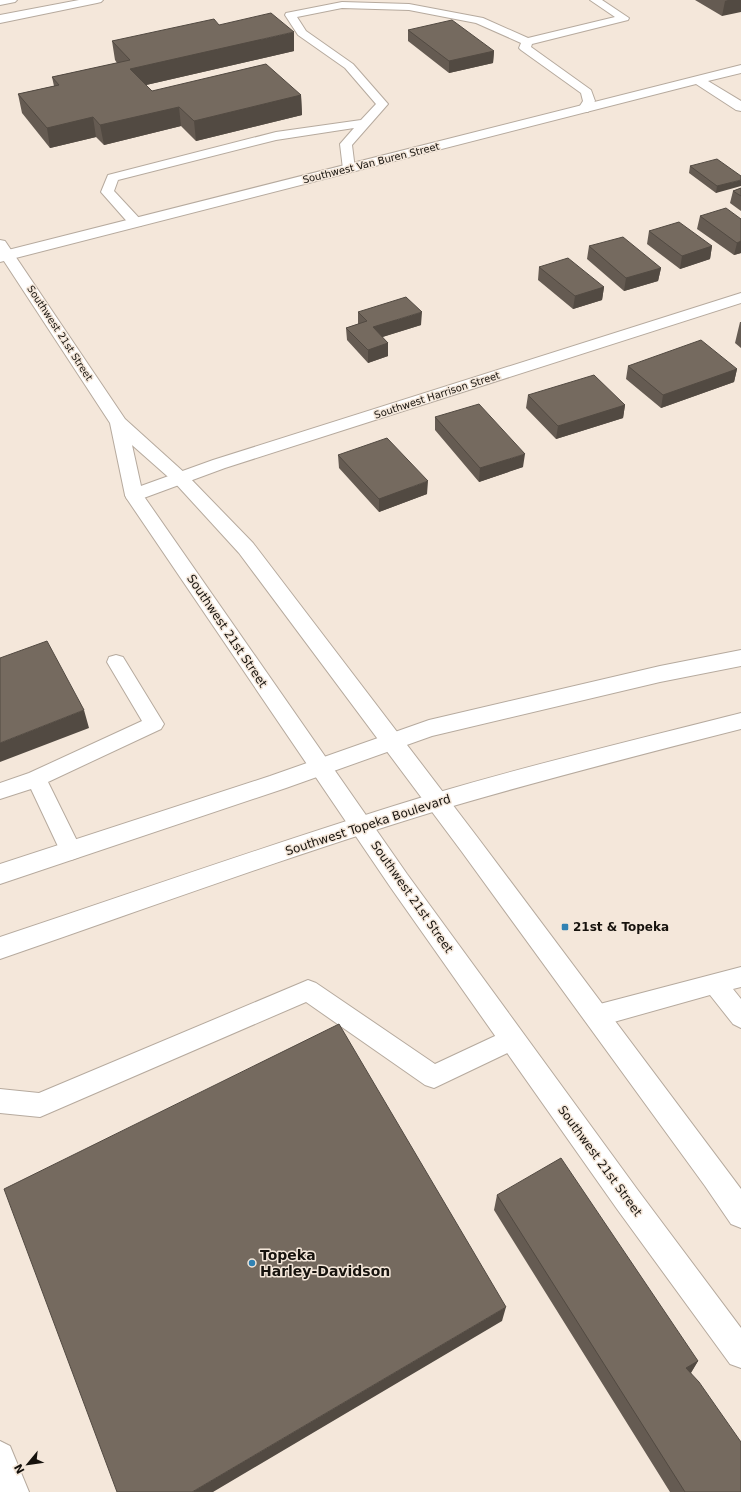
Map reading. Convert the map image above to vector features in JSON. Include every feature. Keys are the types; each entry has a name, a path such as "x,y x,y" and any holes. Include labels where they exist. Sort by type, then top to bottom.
{"main road":[{"path":"0,2 11,0"},
{"path":"0,19 96,0"},
{"name":"Southwest Van Buren Street","path":"3,252 136,223 741,69"},
{"path":"698,80 741,107"},
{"name":"Southwest 21st Street","path":"3,252 119,424 181,479 246,548 392,741 715,1176 741,1214"},
{"name":"Southwest Harrison Street","path":"134,495 219,464 741,298"},
{"name":"Southwest 21st Street","path":"119,424 134,495 399,881 512,1039 741,1353"},
{"path":"0,874 320,767 429,728 660,674 741,658"},
{"name":"Southwest Topeka Boulevard","path":"0,948 361,826 437,802 584,761 741,721"}],"lane":[{"path":"349,169 346,144 382,104 349,66 302,33 290,15 342,5 409,7 479,20 527,42 624,18 594,0"},
{"path":"527,42 525,48 587,92 589,101 584,109"},
{"path":"136,223 107,192 113,178 276,136 364,124"},
{"path":"0,791 36,779 154,724 116,662"},
{"path":"36,779 71,851"},
{"path":"596,1016 741,977"},
{"path":"715,984 741,1017"},
{"path":"0,1101 40,1105 308,990 434,1077 512,1039"},
{"path":"0,1456 14,1492"}],"building":[{"path":"271,13 294,32 130,69 152,91 266,64 301,95 194,121 179,107 100,125 93,117 47,128 18,94 59,85 52,77 130,60 112,41 214,19 219,25"},
{"path":"452,20 494,51 449,61 408,30"},
{"path":"717,159 741,176 741,180 717,186 690,166"},
{"path":"741,188 741,196 733,191"},
{"path":"726,208 741,219 741,241 737,243 700,216"},
{"path":"679,222 712,246 682,256 649,231"},
{"path":"623,237 661,268 626,278 589,246"},
{"path":"568,258 604,287 575,296 539,267"},
{"path":"406,297 422,312 373,327 388,343 368,350 346,328 367,321 358,312"},
{"path":"701,340 737,369 663,395 628,366"},
{"path":"594,375 625,405 558,426 528,395"},
{"path":"479,404 525,454 480,468 435,417"},
{"path":"387,438 428,481 379,499 338,455"},
{"path":"47,641 84,710 0,743 0,658"},
{"name":"Topeka Harley-Davidson","path":"339,1024 506,1307 192,1492 117,1492 4,1189"},
{"path":"561,1158 698,1361 686,1368 699,1382 741,1442 741,1492 685,1492 497,1195"}],"place":[{"name":"21st & Topeka","path":"565,927"},
{"name":"Topeka Harley-Davidson","path":"252,1263"}]}
